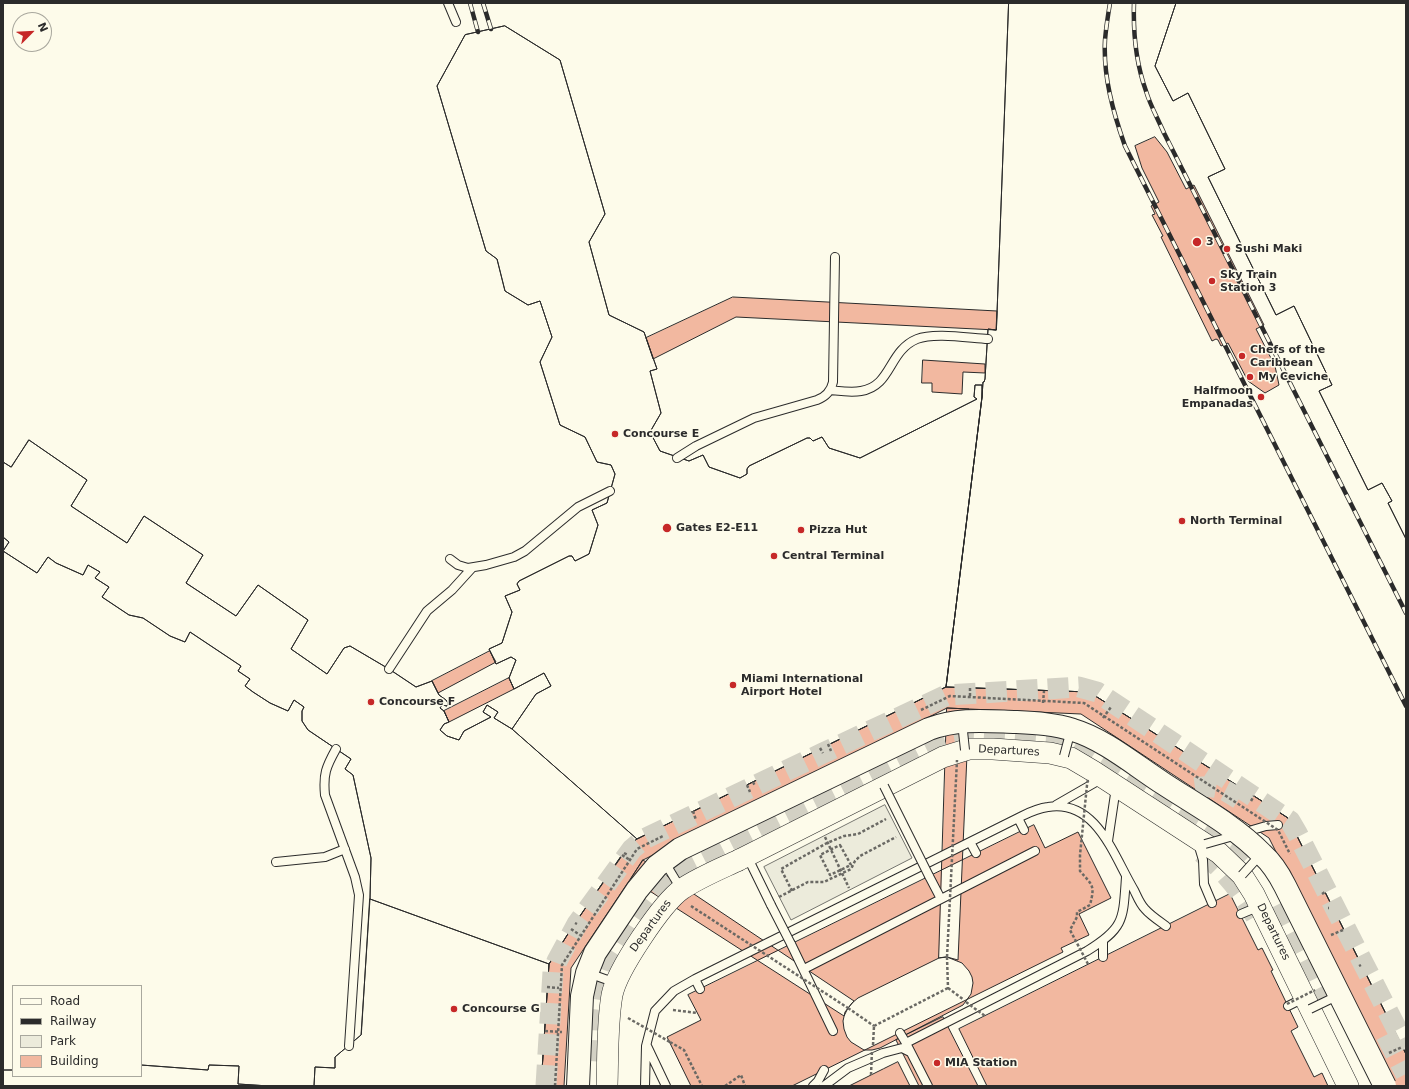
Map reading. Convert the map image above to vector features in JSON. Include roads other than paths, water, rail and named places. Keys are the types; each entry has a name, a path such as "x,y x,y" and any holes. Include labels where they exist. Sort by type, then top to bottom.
{"main road":[{"path":"578,1086 582,996 587,973 595,953 637,890 664,860 680,849 901,742 940,725 961,712 974,720 1037,723 1072,729 1093,738 1185,790 1262,853 1285,886 1385,1086"},
{"name":"Departures","path":"607,1086 611,1004 616,983 626,962 658,914 672,898 684,896 747,856 943,757 993,749 1036,752 1071,758 1093,771 1203,847 1228,860 1249,884 1260,905 1301,1004 1348,1086"}],"lane":[{"path":"448,3 456,22"},
{"path":"677,458 696,446 754,418 821,399 830,390 833,382 835,257"},
{"path":"830,390 856,392 874,388 882,380 901,350 920,338 934,336 988,339"},
{"path":"450,559 461,566 472,568 506,560 520,554 584,503 610,491"},
{"path":"389,669 427,611 452,590 472,568"},
{"path":"961,712 961,755"},
{"path":"1064,756 1072,729"},
{"path":"336,749 326,768 325,790 328,805 355,876 359,895 349,1046"},
{"path":"1055,806 1092,780"},
{"path":"884,786 941,899"},
{"path":"1108,841 1115,794"},
{"path":"645,1086 646,1046 655,1011 674,991 695,979 1040,808 1055,806 1070,808 1080,812 1093,822 1108,841 1144,909 1166,926"},
{"path":"1018,818 1024,830"},
{"path":"1212,903 1204,884 1203,847 1266,826 1278,826"},
{"path":"970,842 976,853"},
{"path":"276,862 325,857 345,849"},
{"path":"804,969 1035,852"},
{"path":"1242,875 1262,853"},
{"path":"747,856 804,969 832,1031"},
{"path":"664,860 684,896"},
{"path":"906,1043 1103,941 1113,932 1121,920 1124,908 1126,876"},
{"path":"1240,914 1260,905"},
{"path":"1103,941 1103,957"},
{"path":"587,973 616,983"},
{"path":"695,979 700,989"},
{"path":"1301,1004 1340,995"},
{"path":"900,1033 928,1086"},
{"path":"646,1046 666,1086"},
{"path":"824,1086 848,1068 883,1053 902,1048 910,1052"},
{"path":"813,1086 818,1081 824,1070"}],"tunnel":[{"path":"546,1086 553,972 557,961 577,924 632,849 644,839 947,695 1079,687 1097,692 1290,821 1406,1047"},
{"path":"590,1061 593,1010 597,984 601,972 606,960 632,920 653,890 664,879 675,870 691,861 927,743 944,736 973,732 1054,737 1074,742 1224,837 1245,852 1255,862"},
{"path":"1195,788 1214,787 1223,789 1239,799"},
{"path":"1202,852 1232,881 1256,916"},
{"path":"1281,903 1329,998"},
{"path":"1386,1035 1406,1074"}],"railway":[{"path":"470,3 478,32"},
{"path":"483,3 491,29"},
{"path":"1110,3 1105,40 1107,80 1113,107 1125,146 1406,706"},
{"path":"1134,3 1134,25 1138,59 1152,107 1406,613"}],"place":[{"name":"3","path":"1197,242"},
{"name":"Sushi Maki","path":"1227,249"},
{"name":"Sky Train Station 3","path":"1212,281"},
{"name":"Chefs of the Caribbean","path":"1242,356"},
{"name":"My Ceviche","path":"1250,377"},
{"name":"Halfmoon Empanadas","path":"1261,397"},
{"name":"Concourse E","path":"615,434"},
{"name":"North Terminal","path":"1182,521"},
{"name":"Gates E2-E11","path":"667,528"},
{"name":"Pizza Hut","path":"801,530"},
{"name":"Central Terminal","path":"774,556"},
{"name":"Miami International Airport Hotel","path":"733,685"},
{"name":"Concourse F","path":"371,702"},
{"name":"Concourse G","path":"454,1009"},
{"name":"MIA Station","path":"937,1063"}]}
